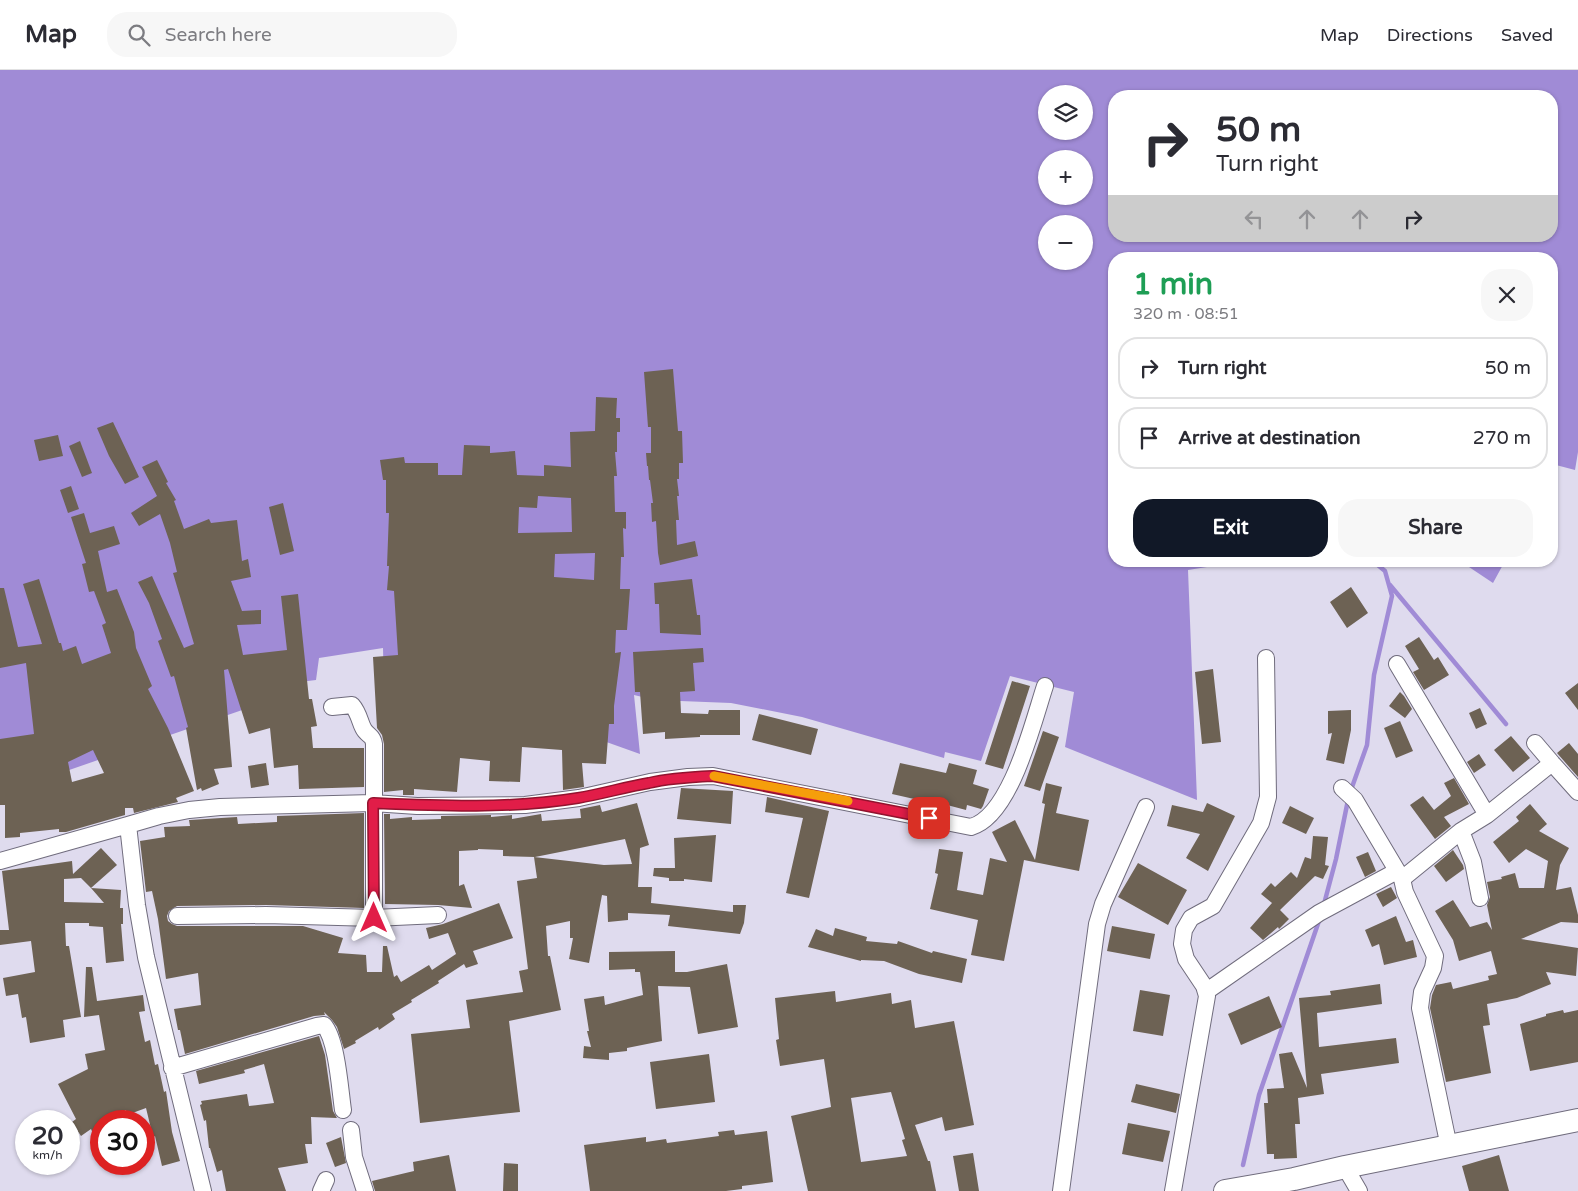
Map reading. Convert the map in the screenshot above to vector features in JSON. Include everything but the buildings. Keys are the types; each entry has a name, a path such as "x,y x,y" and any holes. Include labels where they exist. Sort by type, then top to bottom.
{"main road":[{"path":"1225,1191 1294,1179 1578,1120"}],"street":[{"path":"1173,1191 1207,996 1206,991 1186,959 1182,937 1191,918 1213,906 1266,811 1268,797 1266,658"},
{"path":"1397,664 1487,815"},
{"path":"0,861 159,816 189,810 220,807 373,803 444,806 526,805 579,798 650,782 713,776 971,827 982,822 1007,793 1016,774 1045,686"},
{"path":"332,707 352,705 358,712 364,730 371,734 373,739 374,918"},
{"path":"1535,744 1578,792"},
{"path":"1206,991 1319,913 1400,875 1461,831 1487,815 1552,763"},
{"path":"1347,792 1400,875 1435,956 1433,968 1422,992 1420,1008 1449,1147"},
{"path":"1062,1191 1097,924 1103,904 1146,807"},
{"path":"128,825 137,904 146,957 203,1191"},
{"path":"1461,831 1474,862 1480,898"},
{"path":"177,916 266,915 374,918 438,915"},
{"path":"172,1068 324,1025 329,1031 334,1053 343,1110"},
{"path":"351,1130 354,1157 365,1191"},
{"path":"1345,1167 1359,1191"}],"shaded area":[{"path":"0,70 1578,70 1578,452 1575,470 1558,466 1558,252 1108,252 1108,567 1207,567 1188,570 1197,800 1065,747 1074,692 1010,676 981,761 945,752 944,758 802,717 731,703 655,700 634,695 640,754 584,734 385,735 383,648 319,658 316,680 249,688 248,708 0,794"},
{"path":"1469,567 1502,567 1493,583"}],"waterway":[{"path":"1351,790 1367,745 1374,675 1392,596 1385,571 1380,567"},
{"path":"1390,585 1506,724"},
{"path":"1324,904 1336,859 1348,800"},
{"path":"1243,1165 1259,1095 1320,918"}],"slow traffic":[{"path":"714,776 848,801"}],"route":[{"path":"374,918 373,803 417,806 526,805 579,798 650,782 713,776 929,818"}]}
